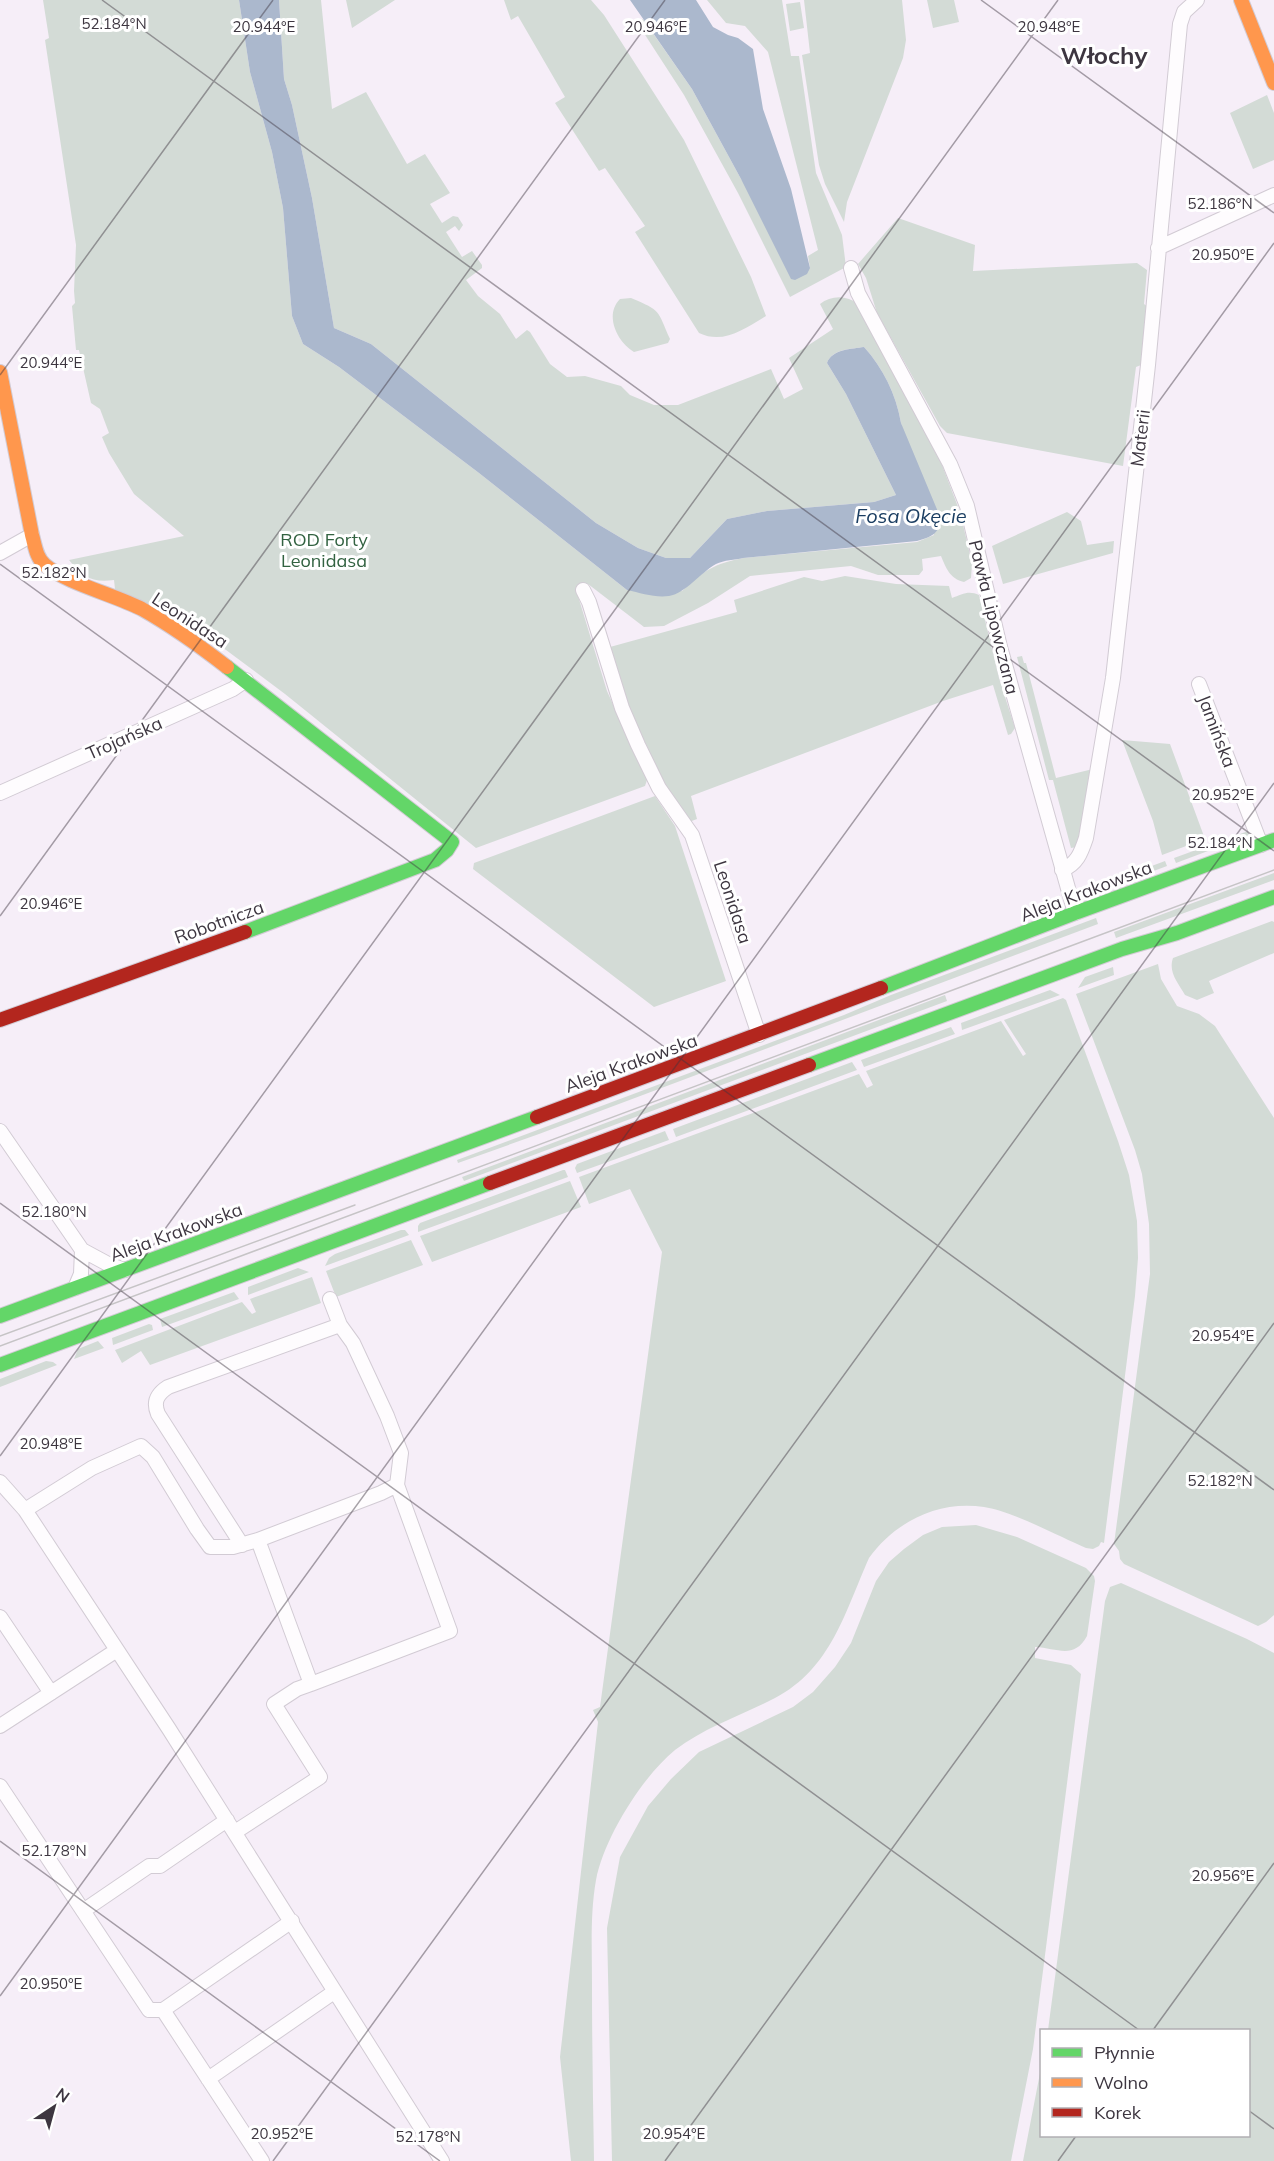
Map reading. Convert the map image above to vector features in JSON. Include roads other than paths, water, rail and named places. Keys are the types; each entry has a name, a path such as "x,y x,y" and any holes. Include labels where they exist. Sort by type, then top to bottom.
{"main road":[{"path":"1241,0 1274,83"},
{"name":"Leonidasa","path":"1,378 32,535 39,558 45,565 141,609 199,645 452,842 447,850"},
{"name":"Aleja Krakowska","path":"0,1316 759,1035 1075,913 1268,843"},
{"name":"Robotnicza","path":"0,1020 201,949 435,860 447,850"},
{"path":"0,1365 1115,952 1177,933 1274,897"}],"street":[{"name":"Materii","path":"1062,870 1079,858 1086,838 1113,678 1148,365 1180,24 1184,12 1197,0"},
{"path":"1158,248 1274,195"},
{"name":"Pawła Lipowczana","path":"851,268 858,293 950,464 967,506 991,613 1075,913"},
{"path":"0,553 32,535"},
{"name":"Leonidasa","path":"583,590 587,596 622,708 659,788 692,835 759,1035"},
{"name":"Trojańska","path":"0,793 233,689 246,680"},
{"name":"Jamińska","path":"1199,684 1268,843"},
{"path":"0,1131 82,1250 125,1270"},
{"path":"75,1288 81,1274 82,1250"},
{"path":"83,1911 149,1866 160,1866 320,1777 274,1704 297,1689 450,1631 397,1485 401,1453 387,1416 353,1343 340,1324 330,1299"},
{"path":"242,1545 158,1414 155,1408 159,1393 168,1387 340,1324"},
{"path":"25,1510 92,1468 141,1446 153,1457 210,1548 233,1547 258,1540 397,1485"},
{"path":"0,1482 25,1510 117,1650 292,1921 334,1992 442,2161"},
{"path":"258,1540 311,1684"},
{"path":"0,1617 51,1694"},
{"path":"0,1725 117,1650"},
{"path":"0,1785 149,2010 162,2010 292,1921"},
{"path":"208,2079 334,1992"},
{"path":"162,2010 262,2161"}],"water":[{"name":"Fosa Okęcie","path":"239,0 279,0 284,79 292,105 312,198 334,328 371,344 596,523 638,548 666,558 690,558 727,519 767,511 874,502 896,495 846,394 827,363 838,352 864,347 883,373 892,392 901,423 941,519 936,531 917,541 722,562 710,568 681,591 669,596 653,596 627,590 479,473 339,367 303,344 292,316 283,208 272,152 250,72"},
{"path":"630,0 696,0 713,27 738,38 753,49 763,109 791,189 810,268 807,274 795,280 791,279 741,179 692,89"}],"tram line":[{"path":"0,1346 1274,870"},
{"path":"0,1336 355,1205"}],"district":[{"name":"Włochy","path":"1104,55"}],"park label":[{"name":"ROD Forty Leonidasa","path":"324,549"}]}
